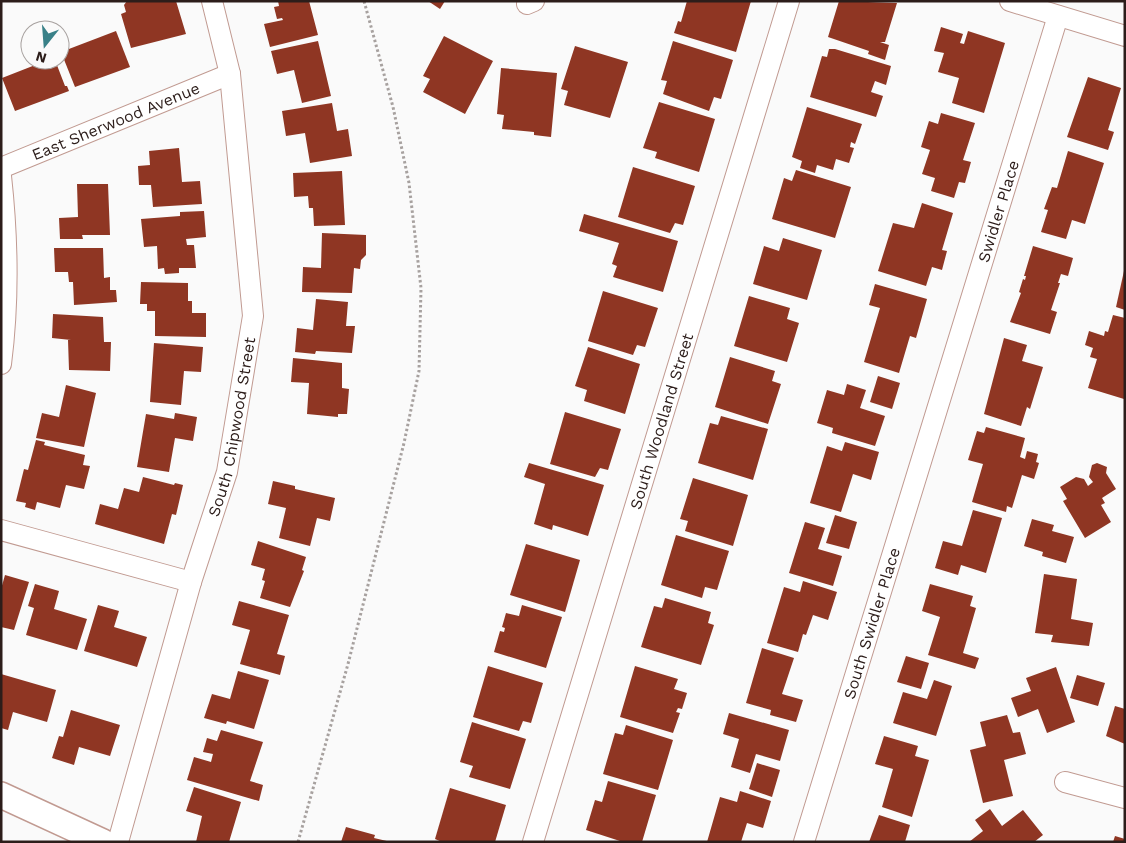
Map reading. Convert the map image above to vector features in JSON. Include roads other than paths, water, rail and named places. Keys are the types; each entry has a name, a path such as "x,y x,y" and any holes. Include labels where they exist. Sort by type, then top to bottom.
{"street":[{"name":"South Chipwood Street","path":"118,842 191,582 227,472 253,316 230,74 212,1"},
{"name":"South Woodland Street","path":"532,842 789,1"},
{"path":"1010,1 1125,36"},
{"name":"Swidler Place","path":"936,406 1058,16"},
{"name":"East Sherwood Avenue","path":"1,168 230,74"},
{"path":"1,176 5,215 7,318 1,364"},
{"name":"South Swidler Place","path":"804,842 936,406"},
{"path":"1,530 191,582"},
{"path":"1065,782 1125,798"},
{"path":"1,795 104,842"}]}
